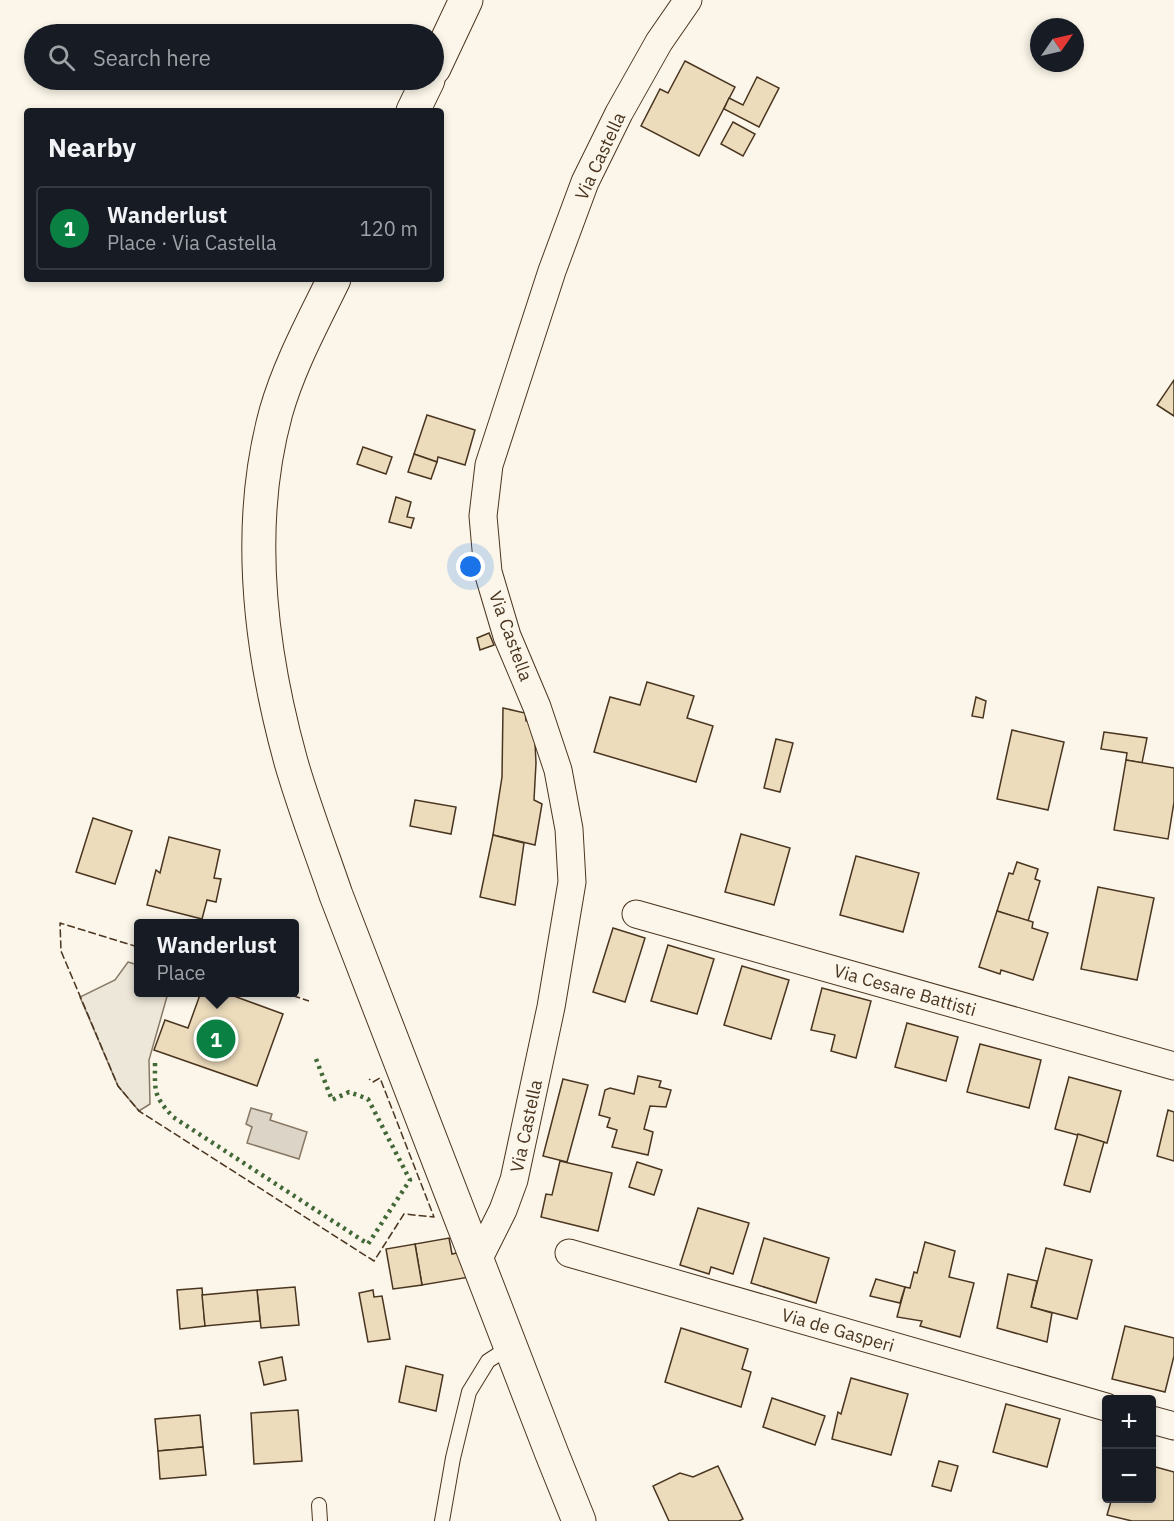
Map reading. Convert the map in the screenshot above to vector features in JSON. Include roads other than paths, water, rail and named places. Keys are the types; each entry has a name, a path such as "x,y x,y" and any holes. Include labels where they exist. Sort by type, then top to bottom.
{"main road":[{"path":"444,47 466,0"},
{"path":"414,108 423,90"},
{"path":"333,282 291,371 276,412 268,455 261,500 259,556 261,609 268,659 284,733 305,806 336,895 579,1521"}],"street":[{"name":"Via Castella","path":"478,1260 503,1210 514,1180 551,1007 572,882 569,829 558,770 537,707 507,636 488,572 483,516 489,465 552,271 585,182 619,114 654,52 688,0"},
{"name":"Via Cesare Battisti","path":"636,914 1174,1066"},
{"name":"Via de Gasperi","path":"569,1253 1102,1406"},
{"path":"1156,1421 1174,1426"}],"lane":[{"path":"442,1521 453,1458 469,1392 488,1361 511,1346"},
{"path":"319,1505 320,1521"}],"place":[{"name":"Wanderlust","path":"216,1039"}]}
